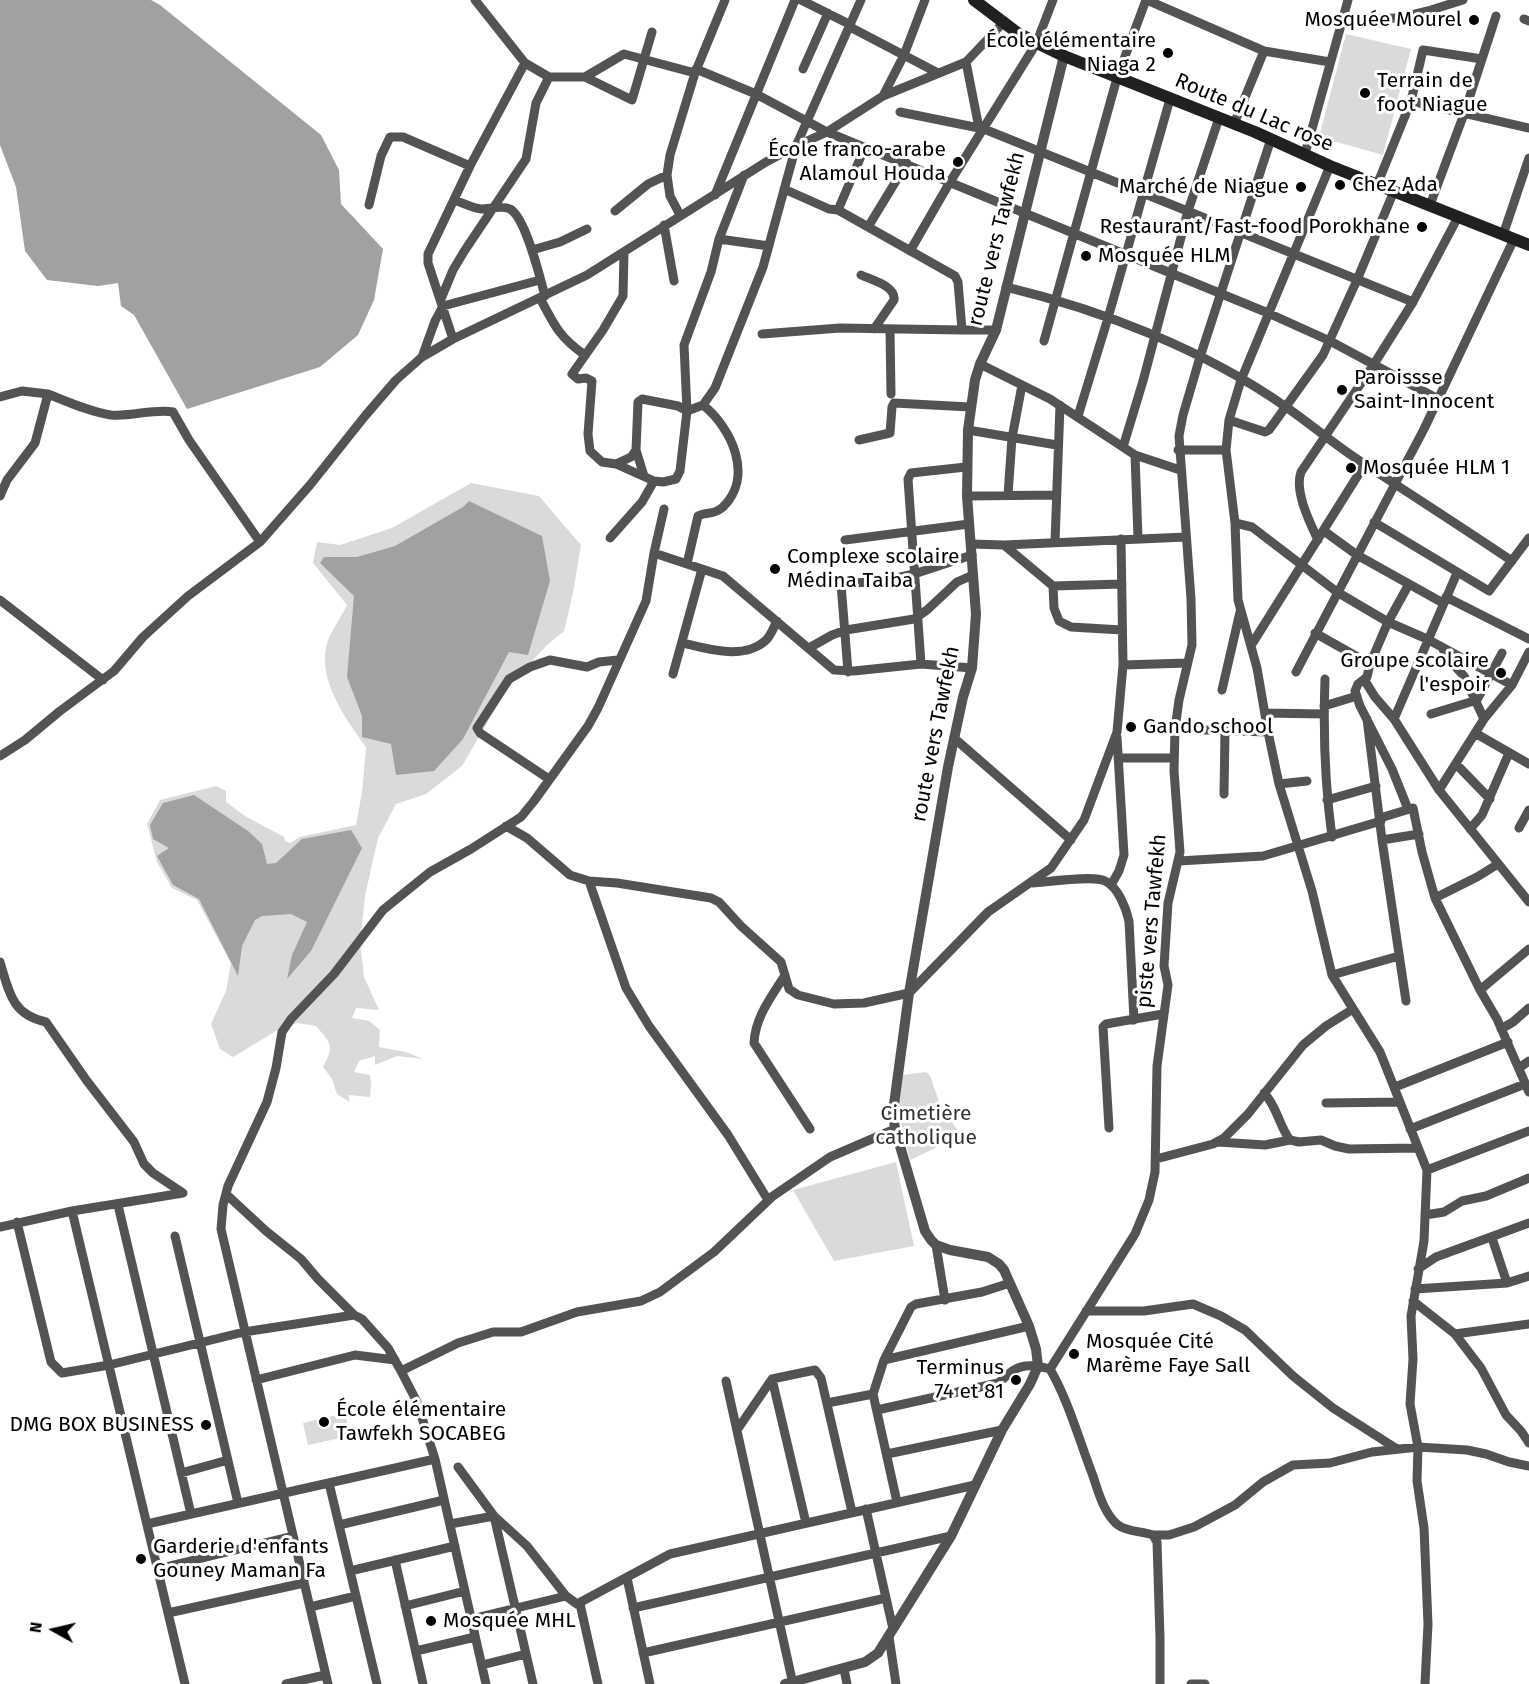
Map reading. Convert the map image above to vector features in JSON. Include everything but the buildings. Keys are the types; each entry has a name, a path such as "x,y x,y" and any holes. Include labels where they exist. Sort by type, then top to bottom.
{"main road":[{"name":"Route du Lac rose","path":"974,0 1003,23 1036,44 1271,139 1330,166 1529,245"}],"street":[{"path":"475,0 525,63 549,77 585,77 632,100 652,32"},
{"path":"681,215 670,196 667,175 670,155 696,71 725,0"},
{"path":"715,195 795,0"},
{"path":"801,0 938,73"},
{"path":"644,476 636,450 638,402 642,399 678,406 687,411 703,405 715,388 763,267 796,146 861,0"},
{"path":"883,96 904,55 925,0"},
{"path":"910,251 982,128 1036,44 1053,0"},
{"path":"1044,341 1117,78 1146,0 1264,51 1330,62"},
{"path":"1305,154 1348,0"},
{"path":"1342,19 1398,18 1463,0"},
{"path":"803,69 828,14"},
{"path":"1430,205 1464,114 1496,16"},
{"path":"0,756 25,740 114,671 142,638 188,596 260,542 396,380 422,357 453,339 587,275 744,175 796,146 827,132 883,96 966,62 1003,23"},
{"path":"1377,185 1411,101 1423,50 1482,59"},
{"path":"1234,124 1264,51"},
{"path":"585,77 624,54 696,71 756,94 827,132 1268,313 1330,341 1438,399"},
{"name":"route vers Tawfekh","path":"936,1245 925,1230 895,1129 894,1096 909,993 954,738 972,668 975,644 976,614 966,467 970,407 980,364 996,330 1064,56"},
{"path":"966,62 982,128"},
{"path":"453,339 427,259 470,166 525,63"},
{"path":"422,357 453,270 526,159 536,103 549,77"},
{"path":"1078,417 1170,99"},
{"path":"1411,101 1529,128"},
{"path":"900,112 982,128 1413,302"},
{"path":"1123,447 1188,212 1219,118"},
{"path":"369,205 381,156 390,137 403,138 470,166"},
{"name":"piste vers Tawfekh","path":"1050,1369 1135,1234 1150,1194 1156,1159 1155,1101 1168,985 1164,966 1168,903 1179,861 1180,843 1176,810 1175,729 1192,645 1178,450 1182,415 1271,139"},
{"path":"838,210 865,147"},
{"path":"1296,672 1438,399 1509,237 1529,158"},
{"path":"868,228 907,163"},
{"path":"1330,166 1242,380 1229,420 1226,450 1235,523 1238,600 1252,644 1279,784 1320,920 1332,975 1380,1052 1427,1170 1424,1241 1411,1316 1413,1359 1410,1404 1418,1447 1417,1481 1424,1528 1428,1624 1425,1684"},
{"path":"615,211 648,184 667,175"},
{"path":"624,252 622,296 572,374 578,379 586,378 592,381 588,434 590,451 602,462 616,464 654,481 663,482 676,479 680,471 687,411 684,345 711,272 719,239 744,175"},
{"path":"784,189 829,209 838,210 955,276 958,282 962,330"},
{"path":"1229,420 1267,432 1321,359 1394,191"},
{"path":"454,200 476,208 509,209 513,212 524,229 540,280 542,297 560,335 585,355"},
{"path":"1458,217 1413,302 1301,472 1299,482 1302,501 1321,535 1409,584 1529,639"},
{"path":"664,225 674,281"},
{"path":"532,250 560,242 587,229"},
{"path":"719,239 769,246"},
{"path":"861,275 892,290 895,295 874,329"},
{"path":"442,303 540,280"},
{"path":"1006,287 1056,299 1154,336 1200,357 1286,407 1324,437 1512,561"},
{"path":"762,334 840,328 996,330"},
{"path":"890,330 891,394"},
{"path":"980,364 1060,405 1135,455 1180,470"},
{"path":"1008,495 1012,438 1022,385"},
{"path":"0,397 22,391 48,394 111,415 173,412 189,440 260,542"},
{"path":"0,496 7,480 35,443 48,394"},
{"path":"859,440 890,433 894,403 970,407"},
{"path":"687,564 698,516 713,514 723,507 736,490 738,471 732,441 703,405"},
{"path":"1055,542 1060,405"},
{"path":"968,430 1057,445"},
{"path":"616,464 632,457 636,450"},
{"path":"1178,450 1226,450"},
{"path":"1135,455 1138,538"},
{"path":"1252,644 1365,464"},
{"path":"921,664 908,479 911,473 966,467"},
{"path":"610,538 642,502 654,481"},
{"path":"967,496 1056,495"},
{"path":"286,1684 326,1679 221,1229 223,1205 228,1186 267,1102 282,1032 291,1018 334,974 383,910 430,872 471,849 524,814 588,726 646,601 664,509"},
{"path":"1374,522 1489,591 1529,538"},
{"path":"1235,523 1252,527 1337,592 1388,622 1427,639 1512,686"},
{"path":"845,540 969,524"},
{"path":"848,672 841,584 914,574 971,550 1004,545 1186,537"},
{"path":"1111,885 1124,855 1117,732 1123,665 1121,539"},
{"path":"1004,545 1053,586 1122,584"},
{"path":"654,553 723,576 834,670 848,672 921,664 972,668"},
{"path":"673,674 702,569"},
{"path":"1394,719 1457,573"},
{"path":"809,648 832,634 846,630 914,619 957,582 973,575"},
{"path":"1408,809 1392,769 1356,696 1357,686 1365,681 1388,622 1409,584"},
{"path":"1053,586 1054,608 1059,621 1071,627 1122,630"},
{"path":"0,600 103,680"},
{"path":"1222,690 1241,610"},
{"path":"683,643 710,649 751,650 770,636 777,621"},
{"path":"1315,633 1370,664"},
{"path":"1442,647 1447,657 1464,676 1484,719"},
{"path":"1439,790 1484,719 1512,686 1529,652"},
{"path":"1431,714 1477,700 1502,653"},
{"path":"549,779 480,733 477,728 508,679 530,667 550,660 587,667 600,662 618,660"},
{"path":"1123,665 1187,663"},
{"path":"1326,679 1324,710 1332,837"},
{"path":"1365,681 1394,719 1439,790 1498,864 1527,896"},
{"path":"1265,713 1324,710 1356,696"},
{"path":"1367,719 1406,1001"},
{"path":"1175,729 1268,732"},
{"path":"506,826 527,838 570,875 589,881 617,883 711,898 719,902 741,926 781,962 789,989 798,994 834,1004 864,1003 909,993 988,912 1051,868 1084,820 1117,732"},
{"path":"1224,794 1225,732"},
{"path":"1475,733 1529,764"},
{"path":"954,738 1071,840"},
{"path":"1470,829 1482,815 1509,753"},
{"path":"1118,758 1174,758"},
{"path":"1455,764 1490,799"},
{"path":"1279,784 1307,781"},
{"path":"1328,800 1376,786"},
{"path":"1179,861 1249,858 1298,847 1413,808 1435,898 1508,1042 1527,1088 1410,1129"},
{"path":"1519,828 1529,810"},
{"path":"1382,840 1419,834"},
{"path":"1435,898 1498,864"},
{"path":"1030,884 1098,878 1111,885 1126,908 1129,921 1134,1020"},
{"path":"589,881 627,988 649,1026 728,1135 768,1200"},
{"path":"1480,990 1529,949"},
{"path":"1332,975 1399,956"},
{"path":"0,962 5,981 19,1010 33,1020 46,1022 87,1081 134,1142 144,1164 153,1173 183,1193 72,1211 0,1227"},
{"path":"785,975 760,1017 754,1042 810,1129"},
{"path":"1501,1029 1513,1023 1529,1008"},
{"path":"1218,1142 1248,1114 1303,1045 1326,1026 1353,1009"},
{"path":"1109,1128 1102,1030 1106,1024 1163,1014"},
{"path":"1395,1087 1508,1042"},
{"path":"1519,1068 1529,1061"},
{"path":"1264,1093 1271,1102 1282,1130 1290,1140"},
{"path":"1326,1103 1400,1102"},
{"path":"401,1371 458,1343 493,1332 521,1332 578,1312 641,1301 660,1292 714,1252 768,1200 830,1157 895,1129"},
{"path":"1427,1170 1529,1131"},
{"path":"1156,1159 1218,1142 1266,1145 1290,1140 1299,1142 1321,1140 1348,1149 1417,1148"},
{"path":"1425,1215 1444,1212 1462,1202 1486,1196 1529,1178"},
{"path":"226,1194 301,1259 354,1315 362,1319 388,1348 401,1371 417,1402 435,1459 485,1684"},
{"path":"118,1205 191,1514"},
{"path":"72,1211 185,1684"},
{"path":"17,1222 51,1362 62,1373 109,1365 244,1332 354,1315"},
{"path":"1418,1269 1436,1257 1529,1223"},
{"path":"175,1236 238,1503"},
{"path":"1492,1238 1507,1283"},
{"path":"1424,1241 1430,1253 1436,1257"},
{"path":"726,1381 760,1533 790,1684 866,1662 878,1653 951,1536 1002,1430 1030,1384 1038,1366 1029,1326 999,1264 988,1257 936,1245 945,1300"},
{"path":"1415,1288 1507,1283 1529,1276"},
{"path":"897,1502 873,1394 884,1360 911,1307 915,1304 945,1300 1010,1284"},
{"path":"1413,1301 1455,1334 1481,1368 1506,1415 1529,1443"},
{"path":"1086,1311 1144,1311 1193,1304 1221,1316 1245,1330 1293,1376 1333,1408 1396,1449"},
{"path":"1455,1334 1529,1325"},
{"path":"884,1360 1029,1326"},
{"path":"256,1380 355,1355 395,1360"},
{"path":"877,1410 998,1383 1015,1369 1026,1366 1050,1369 1068,1406 1100,1495 1114,1521 1122,1528 1152,1535 1169,1535 1194,1527 1235,1505 1263,1482 1293,1465 1330,1462 1372,1452 1418,1447 1467,1450 1529,1466"},
{"path":"737,1430 772,1379 815,1370 821,1378 852,1512"},
{"path":"772,1379 807,1523"},
{"path":"827,1403 873,1394"},
{"path":"886,1454 1002,1430"},
{"path":"147,1524 435,1459"},
{"path":"181,1473 228,1460"},
{"path":"458,1467 494,1516 527,1546 566,1596 573,1603 580,1604 670,1554 975,1485"},
{"path":"329,1483 377,1684"},
{"path":"339,1525 444,1500"},
{"path":"866,1509 886,1598 896,1684"},
{"path":"450,1524 494,1516"},
{"path":"494,1516 533,1684"},
{"path":"1152,1535 1158,1546 1160,1684"},
{"path":"158,1569 293,1536"},
{"path":"633,1608 951,1536"},
{"path":"350,1571 455,1546"},
{"path":"395,1560 423,1684"},
{"path":"627,1578 650,1684"},
{"path":"168,1613 304,1583"},
{"path":"405,1606 465,1591"},
{"path":"309,1607 356,1596"},
{"path":"471,1618 566,1596"},
{"path":"643,1653 886,1598"},
{"path":"580,1604 598,1684"},
{"path":"416,1652 475,1637"},
{"path":"482,1665 526,1654"},
{"path":"844,1670 847,1684"},
{"path":"1191,1684 1205,1684"}],"green space":[{"name":"Terrain de foot Niague","path":"1346,34 1411,49 1383,155 1319,137"},
{"path":"471,483 539,496 581,545 573,593 564,631 546,646 507,689 462,766 426,794 396,804 378,838 365,896 360,942 364,977 379,1010 356,1008 352,1018 369,1021 380,1030 379,1047 406,1052 423,1059 397,1056 375,1065 375,1056 359,1061 354,1072 370,1075 370,1097 348,1095 350,1102 337,1094 332,1079 323,1067 330,1045 316,1026 297,1023 276,1031 233,1057 220,1049 211,1024 226,991 231,963 197,900 172,888 157,862 147,824 160,800 216,786 226,791 226,802 245,816 284,837 285,841 290,843 300,837 356,825 366,747 336,700 326,674 325,660 326,647 332,631 347,605 313,563 317,542 340,545 392,528"},
{"name":"Cimetière catholique","path":"926,1072 930,1075 939,1102 961,1136 910,1160 897,1106 902,1075"},
{"path":"896,1162 914,1246 834,1261 793,1190"},
{"path":"345,1413 350,1436 308,1445 303,1423"}],"shaded area":[{"path":"0,0 151,0 321,135 339,170 341,204 383,249 374,300 358,335 320,367 187,409 134,315 121,306 118,283 98,286 47,280 25,251 16,187 0,145"},
{"path":"469,501 542,536 550,581 528,655 509,652 463,739 434,771 396,775 391,744 362,737 362,716 347,677 354,596 320,563 324,557 357,557 395,546 463,507"},
{"path":"194,795 248,831 262,844 267,864 276,863 302,839 351,830 362,848 311,951 287,979 292,955 307,922 291,914 262,916 255,920 242,946 238,976 199,899 173,885 157,856 169,848 153,839 150,825 163,803"}],"place":[{"name":"Mosquée Mourel","path":"1474,20"},
{"name":"École élémentaire Niaga 2","path":"1168,53"},
{"name":"Terrain de foot Niague","path":"1365,93"},
{"name":"École franco-arabe Alamoul Houda","path":"958,162"},
{"name":"Chez Ada","path":"1340,185"},
{"name":"Marché de Niague","path":"1301,187"},
{"name":"Restaurant/Fast-food Porokhane","path":"1422,227"},
{"name":"Mosquée HLM","path":"1086,256"},
{"name":"Paroissse Saint-Innocent","path":"1342,390"},
{"name":"Mosquée HLM 1","path":"1351,468"},
{"name":"Complexe scolaire Médina Taiba","path":"775,569"},
{"name":"Groupe scolaire l'espoir","path":"1501,673"},
{"name":"Gando school","path":"1131,727"},
{"name":"Mosquée Cité Marème Faye Sall","path":"1074,1354"},
{"name":"Terminus 74 et 81","path":"1016,1380"},
{"name":"École élémentaire Tawfekh SOCABEG","path":"324,1422"},
{"name":"DMG BOX BUSINESS","path":"206,1425"},
{"name":"Garderie d'enfants Gouney Maman Fa","path":"141,1559"},
{"name":"Mosquée MHL","path":"431,1621"}]}
